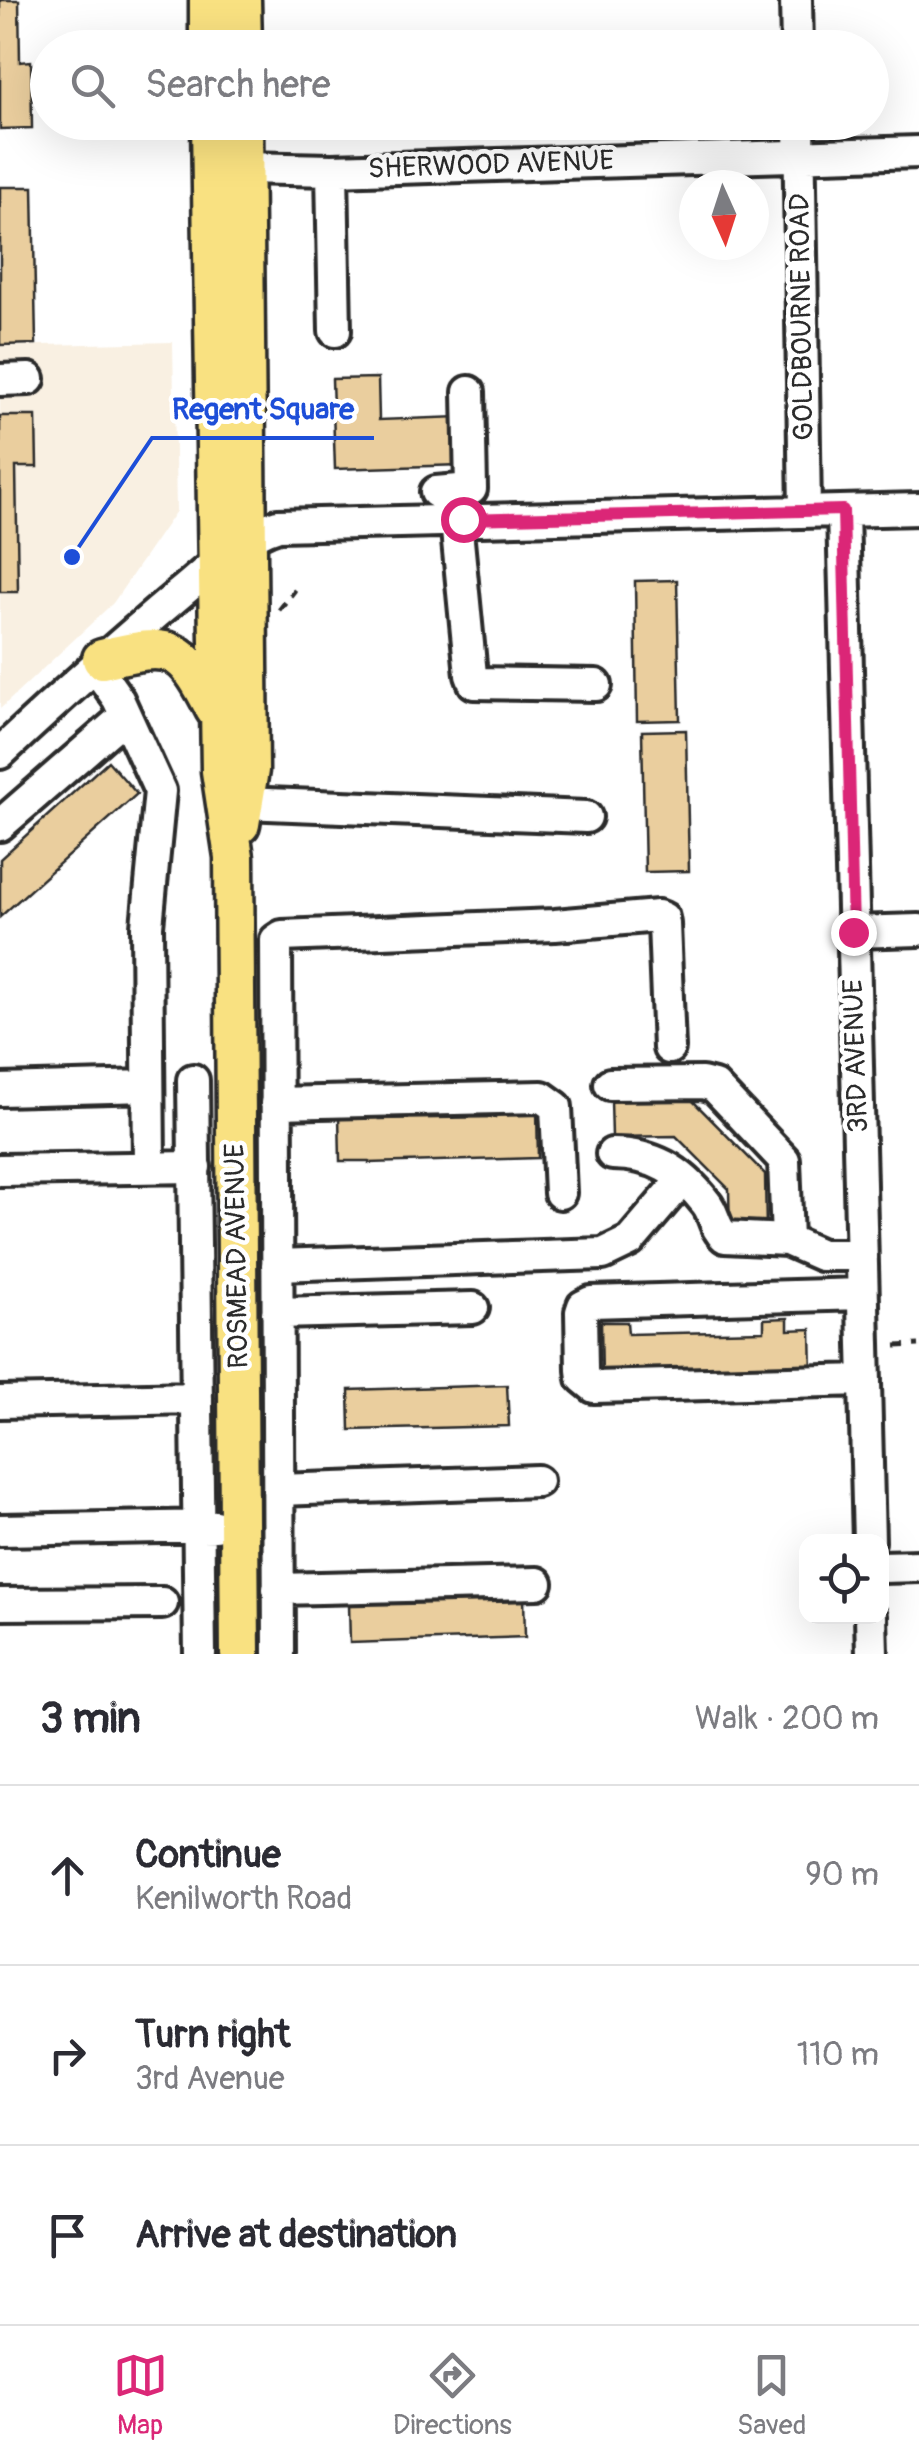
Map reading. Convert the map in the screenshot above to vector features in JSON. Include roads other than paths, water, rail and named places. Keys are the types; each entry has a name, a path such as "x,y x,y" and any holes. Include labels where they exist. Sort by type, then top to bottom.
{"main road":[{"path":"208,0 209,30"},
{"path":"241,0 242,30"},
{"name":"ROSMEAD AVENUE","path":"211,140 232,552 249,770 234,857"},
{"name":"ROSMEAD AVENUE","path":"240,1654 234,857 221,771 220,720 232,552 243,140"},
{"path":"99,662 159,649 181,656 196,670 220,720"}],"street":[{"path":"796,0 797,30"},
{"name":"GOLDBOURNE ROAD","path":"799,140 805,512"},
{"name":"SHERWOOD AVENUE","path":"244,168 332,170 919,152"},
{"path":"332,170 335,331"},
{"path":"455,506 472,486 469,392"},
{"path":"455,506 474,683 596,685"},
{"path":"0,753 99,662 232,552 280,524 455,506 805,512 919,509"},
{"name":"3RD AVENUE","path":"843,510 869,1534"},
{"path":"99,662 160,792 147,926 149,1167"},
{"path":"0,826 124,717"},
{"path":"243,803 586,817"},
{"path":"279,1654 276,940 658,916 664,924 669,1048"},
{"path":"853,932 919,930"},
{"path":"234,1040 276,1041"},
{"path":"192,1080 200,1654"},
{"path":"610,1084 714,1086 784,1160 787,1240"},
{"path":"0,1090 148,1086"},
{"path":"276,1103 542,1097 556,1107 560,1193"},
{"path":"612,1154 653,1158 709,1206 725,1237 787,1240 821,1255 862,1255"},
{"path":"0,1170 195,1167"},
{"path":"277,1266 603,1254 630,1241 682,1180"},
{"path":"862,1294 591,1302 581,1312 582,1370 583,1378 594,1386 865,1380"},
{"path":"277,1313 473,1308"},
{"path":"238,1362 277,1362"},
{"path":"0,1402 197,1398"},
{"path":"278,1490 537,1481"},
{"path":"0,1530 238,1525"},
{"path":"889,1567 919,1566"},
{"path":"278,1590 537,1583"},
{"path":"0,1604 162,1603"},
{"path":"871,1624 872,1654"}],"place":[{"name":"Regent Square","path":"72,557"}]}
